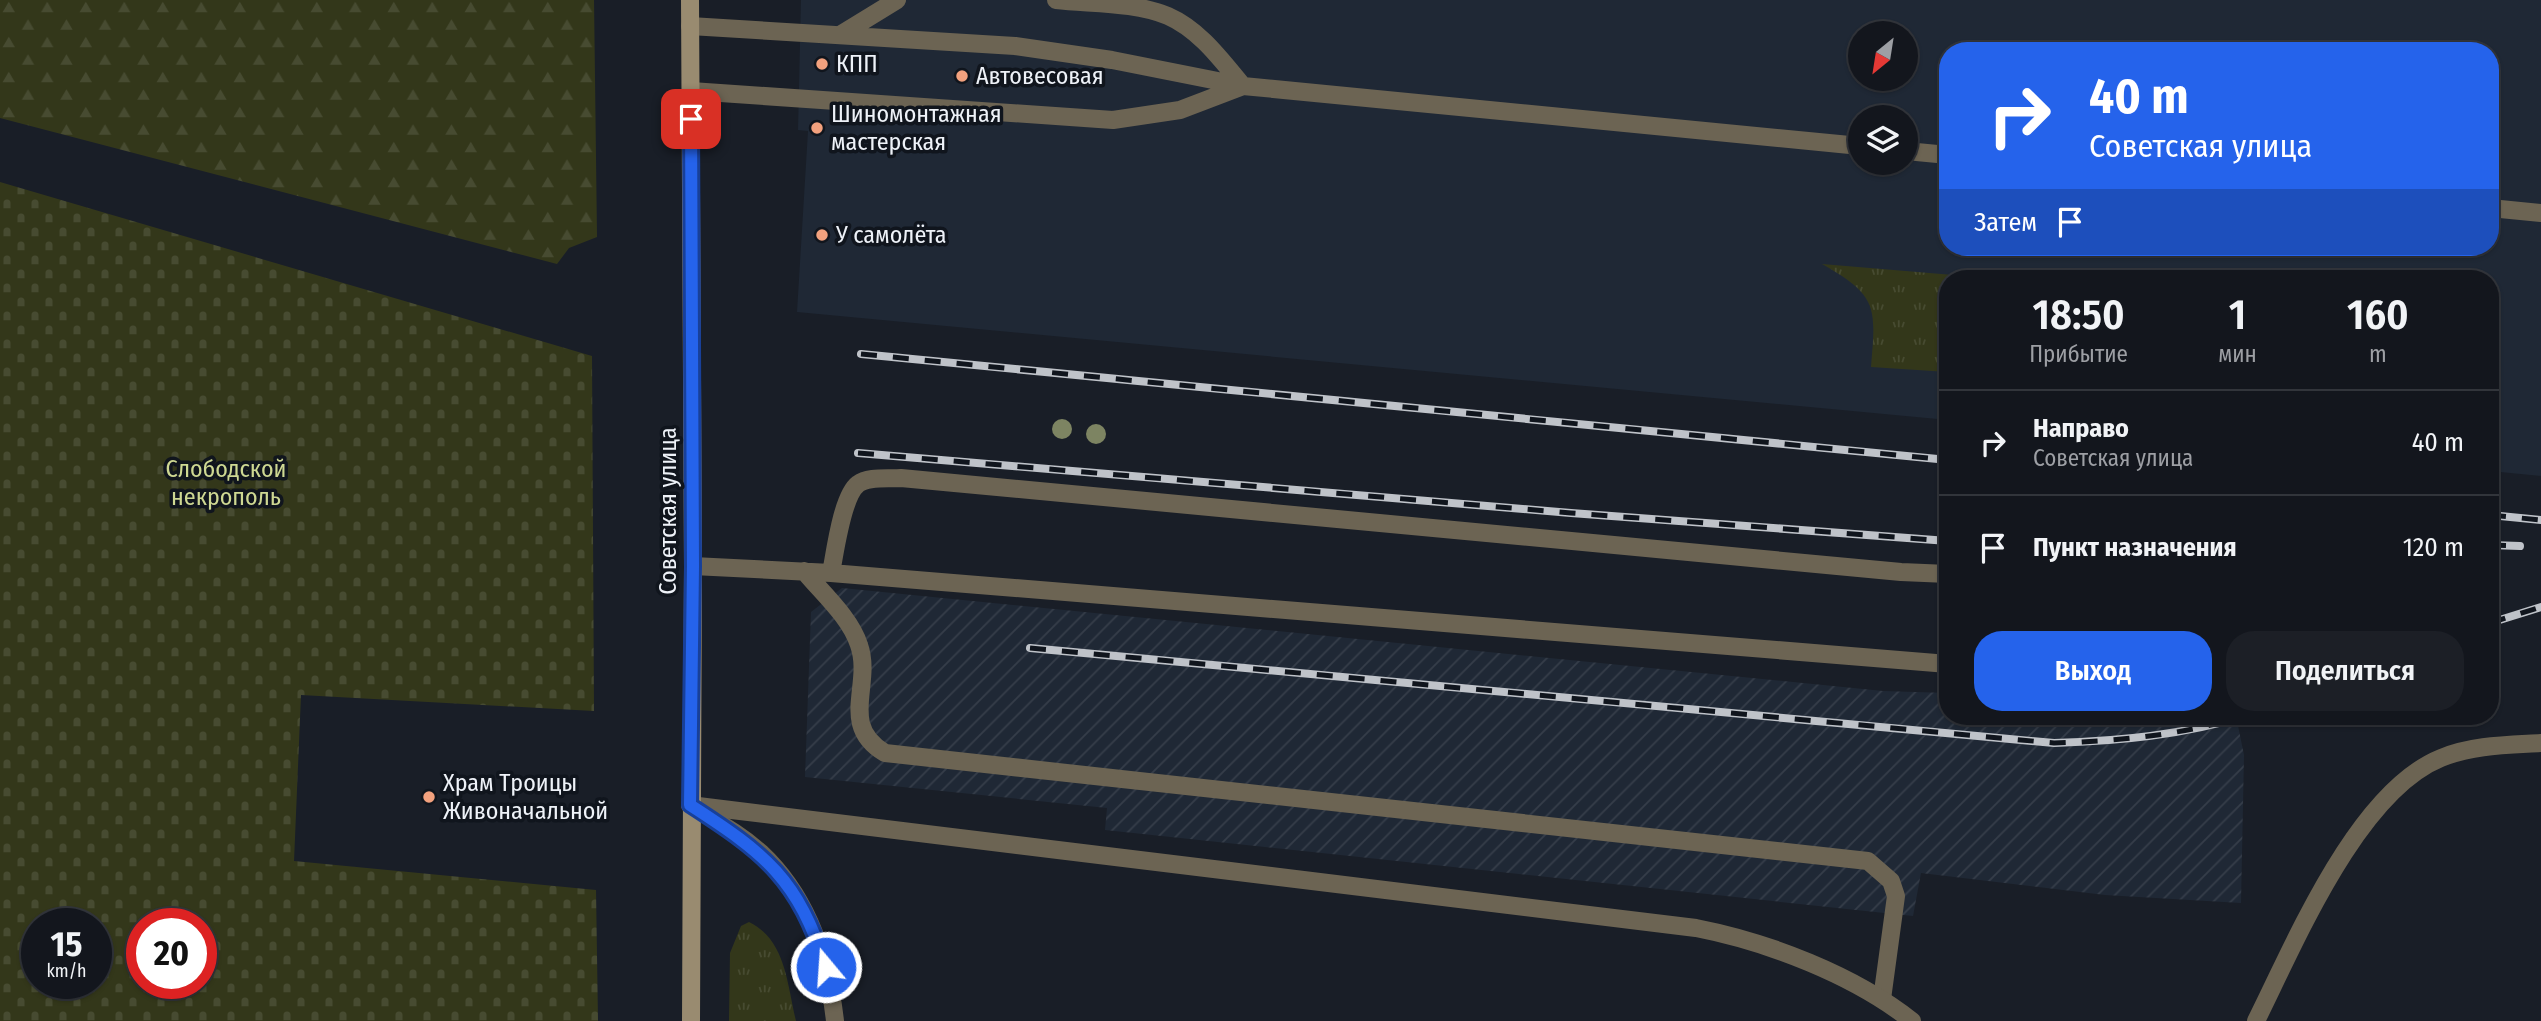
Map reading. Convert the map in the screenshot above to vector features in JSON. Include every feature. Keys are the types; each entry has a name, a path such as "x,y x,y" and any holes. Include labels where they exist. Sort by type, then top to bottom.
{"main road":[{"name":"Советская улица","path":"690,0 693,566 691,1021"}],"street":[{"path":"840,35 897,0"},
{"path":"1056,0 1144,9 1169,17 1208,45 1243,86"},
{"path":"690,26 1058,51 1243,86 1848,145"},
{"path":"691,91 1113,120 1180,110 1243,86"},
{"path":"1918,152 1939,154"},
{"path":"2499,209 2541,213"},
{"path":"831,573 849,496 858,484 901,478 1939,574"},
{"path":"693,566 831,573 1939,663"},
{"path":"804,571 854,631 861,648 860,730 871,745 885,753 1859,859 1880,869 1891,881 1896,895 1882,999"},
{"path":"2256,1021 2318,898 2386,796 2408,775 2441,758 2496,745 2541,743"},
{"path":"690,805 1696,928 1743,937 1833,974 1882,999 1912,1021"},
{"path":"690,805 762,854 799,900 826,967 835,1021"}],"shaded area":[{"path":"801,0 2541,0 2541,476 2499,472 2499,270 1939,270 1939,419 797,312 808,131 798,130"},
{"path":"842,588 1883,691 1939,693 1939,725 2238,725 2244,755 2241,903 2105,895 1921,873 1913,916 1105,830 1107,808 805,777 811,612"}],"green space":[{"path":"0,0 594,0 597,237 569,248 557,264 0,118"},
{"name":"Слободской некрополь","path":"0,182 592,356 594,711 301,695 294,861 596,890 598,1021 0,1021"},
{"path":"1822,264 1939,274 1939,371 1871,367 1873,330 1869,305 1854,285"},
{"path":"749,922 771,940 778,951 796,1021 729,1021 730,953 741,926"}],"railway":[{"path":"861,354 1939,459"},
{"path":"858,453 1571,513 1939,540"},
{"path":"2499,516 2541,520"},
{"path":"2499,545 2520,546"},
{"path":"2499,620 2541,607"},
{"path":"1030,648 2054,743 2151,736 2212,725"}],"place":[{"name":"КПП","path":"822,64"},
{"name":"Автовесовая","path":"962,76"},
{"name":"Шиномонтажная мастерская","path":"817,128"},
{"name":"У самолёта","path":"822,235"},
{"name":"Храм Троицы Живоначальной","path":"429,797"}],"route":[{"path":"691,119 693,566 690,805 743,839 762,854 783,877 799,900 814,931 826,967"}]}
